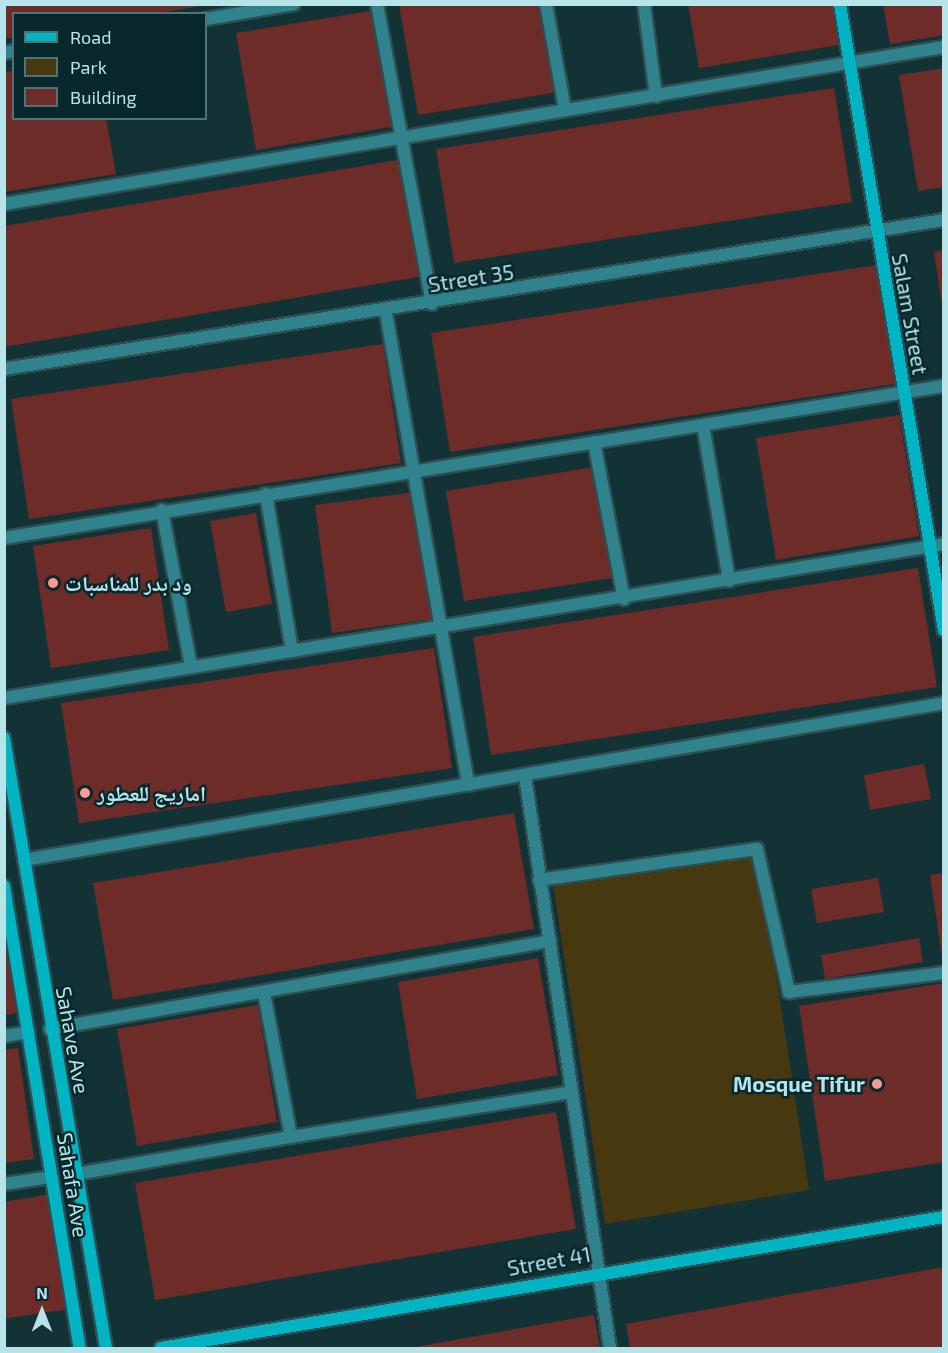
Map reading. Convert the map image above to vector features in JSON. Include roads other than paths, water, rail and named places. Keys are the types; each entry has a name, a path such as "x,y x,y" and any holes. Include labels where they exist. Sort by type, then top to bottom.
{"main road":[{"name":"Salam Street","path":"840,4 928,546 944,630"},
{"name":"Sahave Ave","path":"4,738 50,1029 106,1348"},
{"name":"Sahafa Ave","path":"4,886 80,1348"},
{"name":"Street 41","path":"161,1348 598,1272 944,1217"}],"street":[{"path":"207,19 294,4"},
{"path":"377,4 432,304"},
{"path":"546,4 565,110"},
{"path":"644,4 656,96"},
{"path":"4,204 849,65 944,47"},
{"name":"Street 35","path":"4,369 386,313 944,220"},
{"path":"386,313 416,470 440,629 468,785"},
{"path":"4,538 162,510 944,386"},
{"path":"703,425 729,581"},
{"path":"594,442 624,599"},
{"path":"266,494 292,651"},
{"path":"162,510 191,667"},
{"path":"4,698 624,599 944,544"},
{"path":"24,860 944,703"},
{"path":"525,776 610,1348"},
{"path":"539,880 757,849 789,992 944,973"},
{"path":"50,1029 550,941"},
{"path":"264,993 291,1137"},
{"path":"4,1036 29,1032"},
{"path":"76,1174 571,1092"},
{"path":"4,1184 51,1177"}],"place":[{"name":"ود بدر للمناسبات","path":"53,583"},
{"name":"اماريج للعطور","path":"85,793"},
{"name":"Mosque Tifur","path":"877,1084"}]}
